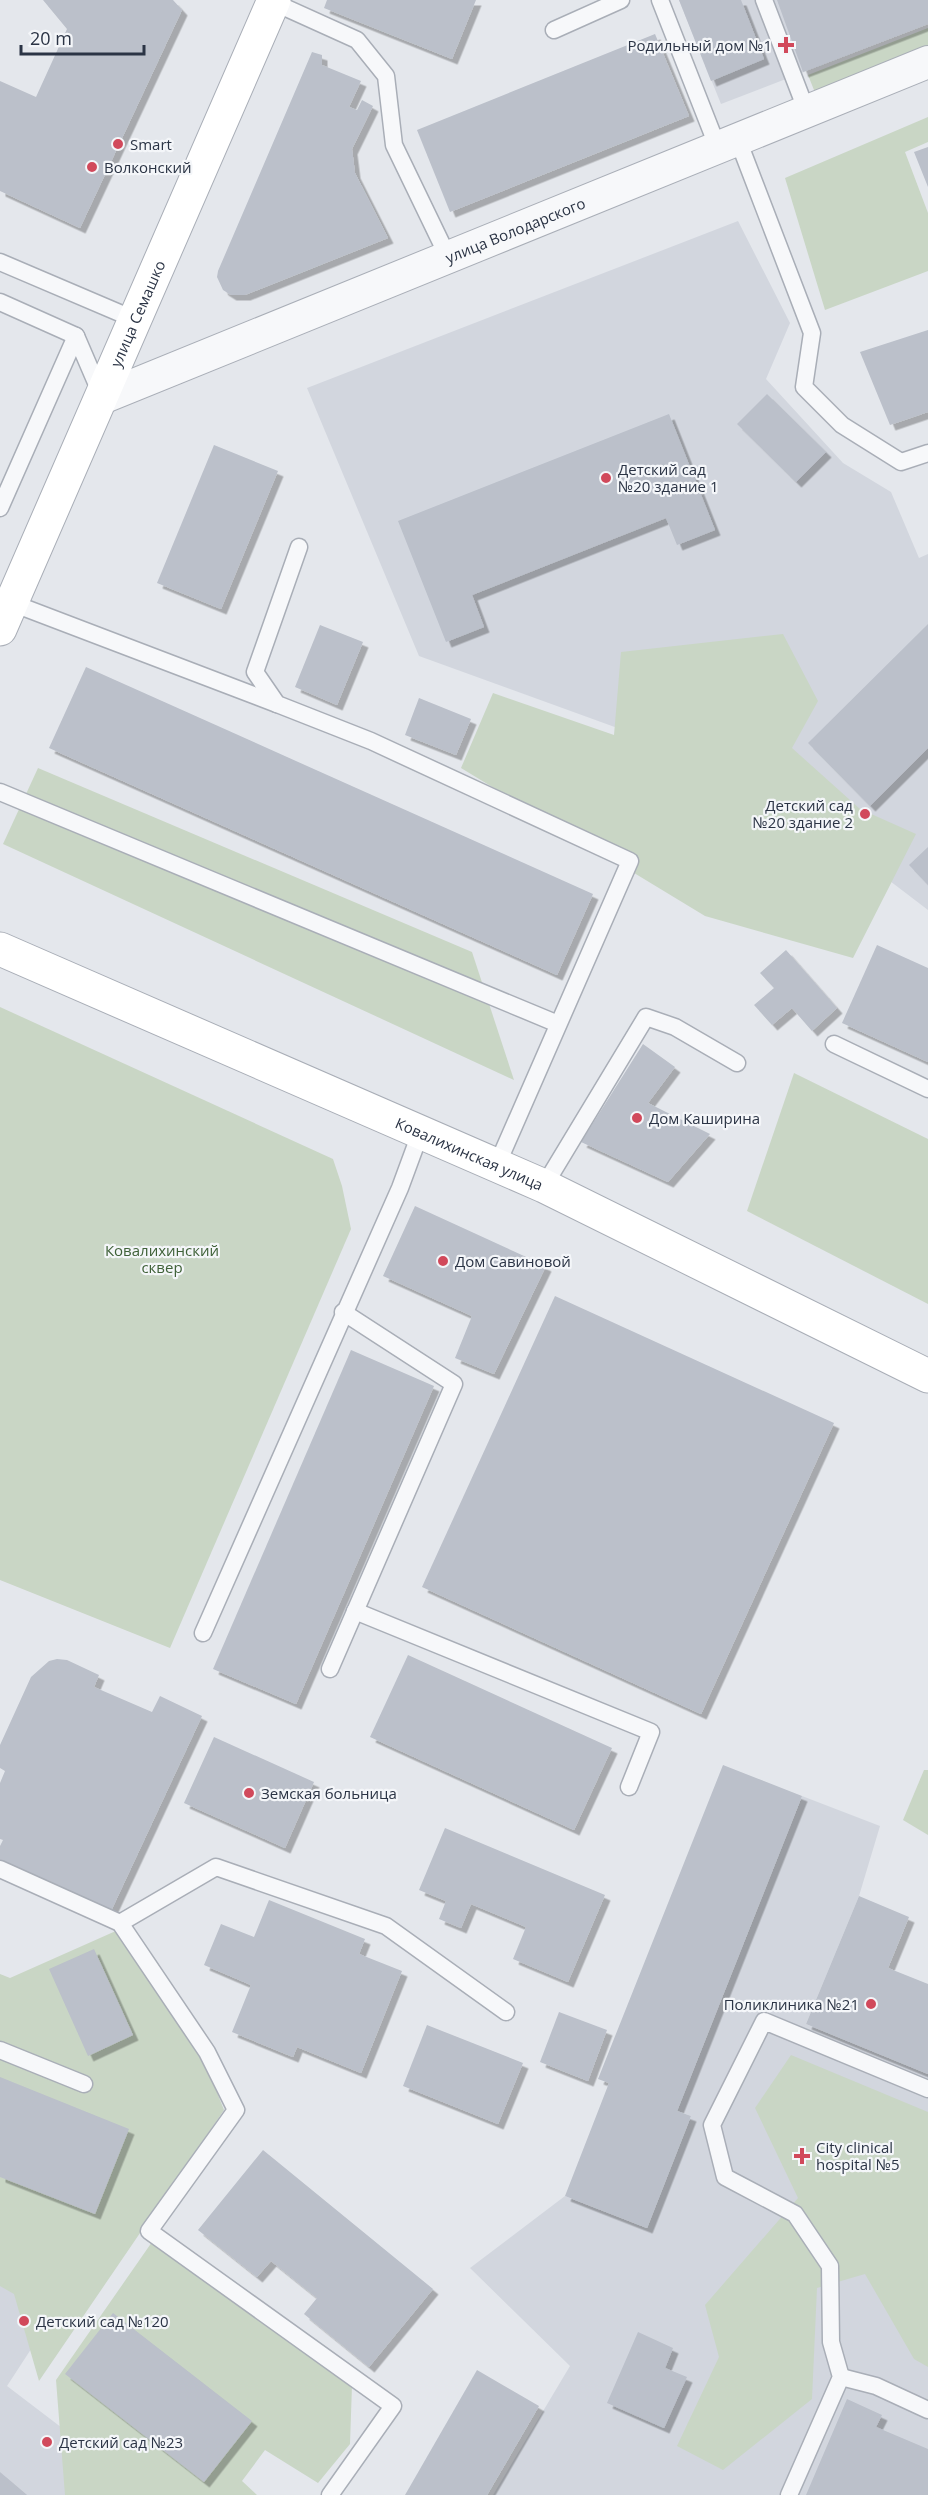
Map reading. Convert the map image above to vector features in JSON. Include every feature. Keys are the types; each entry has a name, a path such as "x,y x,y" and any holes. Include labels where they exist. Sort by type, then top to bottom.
{"street":[{"name":"улица Семашко","path":"6,616 136,320 272,1"},
{"name":"улица Володарского","path":"102,398 928,62"},
{"name":"Ковалихинская улица","path":"0,949 544,1186 928,1376"}],"lane":[{"path":"554,30 621,0"},
{"path":"660,0 728,144 812,333 804,387 842,425 901,462 928,453"},
{"path":"764,0 807,112"},
{"path":"272,1 357,40 386,76 394,145 448,257"},
{"path":"0,262 136,320"},
{"path":"0,302 76,336 102,398"},
{"path":"0,508 76,336"},
{"path":"277,704 255,672 299,548"},
{"path":"6,616 277,704 371,741 630,861 497,1165"},
{"path":"0,792 558,1024"},
{"path":"544,1186 646,1017 675,1027 737,1063"},
{"path":"834,1044 928,1089"},
{"path":"203,1633 343,1312 400,1188 421,1131"},
{"path":"330,1669 454,1384 343,1312"},
{"path":"355,1611 651,1732 629,1787"},
{"path":"120,1923 216,1867 386,1926 506,2012"},
{"path":"0,1869 120,1923 207,2052 236,2110 149,2231 393,2406 330,2495"},
{"path":"789,2495 841,2377 831,2342 830,2266 795,2214 725,2176 712,2125 764,2021 928,2089"},
{"path":"0,2050 84,2084"},
{"path":"841,2377 876,2386 928,2410"}],"shaded area":[{"name":"Родильный дом №1","path":"679,0 928,0 928,24 721,104"},
{"name":"Детский сад №20 здание 1","path":"738,221 790,323 766,379 843,463 891,492 919,558 928,554 928,910 676,718 645,738 419,656 307,388"},
{"name":"City clinical hospital №5","path":"802,1796 880,1826 859,1896 806,2024 928,2074 928,2495 493,2495 570,2366 470,2268 565,2196 647,2228 691,2116 677,2111"},
{"path":"0,2218 91,2257 7,2386 150,2495 0,2495"}],"green space":[{"path":"928,28 928,50 816,95 808,75"},
{"path":"928,117 928,142 905,152 928,213 928,271 825,310 785,178"},
{"path":"783,634 818,701 792,748 860,809 916,834 853,958 705,916 461,768 493,693 614,735 621,652"},
{"path":"38,768 472,952 514,1080 3,844"},
{"name":"Ковалихинский сквер","path":"0,1007 333,1159 342,1186 351,1229 170,1648 0,1580"},
{"path":"794,1073 928,1139 928,1304 747,1211"},
{"path":"924,1770 928,1770 928,1835 903,1820"},
{"path":"118,1930 202,2055 224,2110 39,2381 14,2294 0,2286 0,1974 10,1978"},
{"path":"791,2055 928,2112 928,2367 914,2359 865,2274 817,2288 812,2399 723,2470 677,2446 719,2357 705,2305 798,2198 755,2108"},
{"path":"152,2242 352,2385 350,2444 318,2483 265,2450 242,2481 257,2495 65,2495 56,2380"}],"building":[{"path":"43,0 173,0 182,10 80,228 0,191 0,81 36,97 67,29"},
{"path":"327,0 476,0 452,59 324,8"},
{"path":"679,0 741,0 764,59 711,81"},
{"path":"777,0 928,0 928,24 803,72"},
{"path":"655,34 689,116 450,212 417,130"},
{"path":"312,52 322,55 322,65 361,81 349,107 357,110 362,100 373,106 352,149 355,173 388,238 245,295 231,295 223,290 217,277 218,271"},
{"path":"928,147 928,187 914,152"},
{"path":"928,330 928,412 890,425 860,352"},
{"path":"767,394 826,452 796,482 737,424"},
{"path":"669,414 715,530 677,545 666,518 472,595 484,627 446,642 398,521"},
{"path":"214,445 278,471 221,609 157,583"},
{"path":"928,624 928,748 870,806 808,743"},
{"path":"320,625 363,642 337,705 295,687"},
{"path":"86,667 593,894 557,975 49,748"},
{"path":"419,698 471,719 456,755 405,735"},
{"path":"928,847 928,885 909,865"},
{"path":"877,945 928,968 928,1062 842,1023"},
{"path":"786,950 837,1008 812,1031 792,1008 772,1025 754,1005 774,988 760,973"},
{"name":"Дом Каширина","path":"643,1044 675,1067 648,1103 710,1134 668,1182 581,1142"},
{"path":"415,1206 546,1266 494,1374 455,1358 472,1316 383,1276"},
{"path":"555,1296 834,1423 701,1714 422,1587"},
{"path":"351,1350 434,1386 296,1704 213,1669"},
{"path":"408,1655 612,1748 574,1830 370,1737"},
{"path":"67,1660 99,1675 94,1687 152,1712 160,1696 202,1716 111,1911 0,1860 0,1846 3,1840 0,1839 0,1783 5,1771 0,1768 0,1745 31,1677 49,1661"},
{"name":"Земская больница","path":"214,1737 314,1782 285,1848 184,1803"},
{"path":"723,1765 802,1796 677,2111 691,2116 647,2228 565,2196 609,2083 598,2079"},
{"path":"445,1828 605,1895 568,1982 513,1959 526,1927 471,1904 461,1928 439,1919 446,1901 419,1890"},
{"name":"Поликлиника №21","path":"859,1896 909,1917 888,1968 928,1984 928,2074 806,2024"},
{"path":"269,1900 365,1939 359,1954 402,1971 361,2073 297,2047 293,2057 232,2032 251,1985 204,1965 221,1924 254,1937"},
{"path":"94,1949 133,2035 88,2056 49,1969"},
{"path":"559,2012 607,2030 588,2081 540,2062"},
{"path":"427,2025 523,2063 498,2124 403,2086"},
{"path":"0,2077 129,2129 95,2214 0,2177"},
{"path":"263,2150 433,2289 369,2367 304,2314 317,2298 271,2261 257,2277 198,2230"},
{"path":"113,2313 252,2421 204,2482 65,2374"},
{"path":"638,2332 673,2348 665,2368 687,2377 664,2428 607,2403"},
{"path":"477,2370 539,2406 487,2495 405,2495"},
{"path":"847,2399 882,2415 876,2427 928,2449 928,2495 806,2495"},
{"path":"0,2472 27,2495 0,2495"}],"place":[{"name":"Родильный дом №1","path":"786,45"},
{"name":"Smart","path":"118,144"},
{"name":"Волконский","path":"92,167"},
{"name":"Детский сад №20 здание 1","path":"606,478"},
{"name":"Детский сад №20 здание 2","path":"865,814"},
{"name":"Дом Каширина","path":"637,1118"},
{"name":"Дом Савиновой","path":"443,1261"},
{"name":"Земская больница","path":"249,1793"},
{"name":"Поликлиника №21","path":"871,2004"},
{"name":"City clinical hospital №5","path":"802,2156"},
{"name":"Детский сад №120","path":"24,2321"},
{"name":"Детский сад №23","path":"47,2442"}]}
